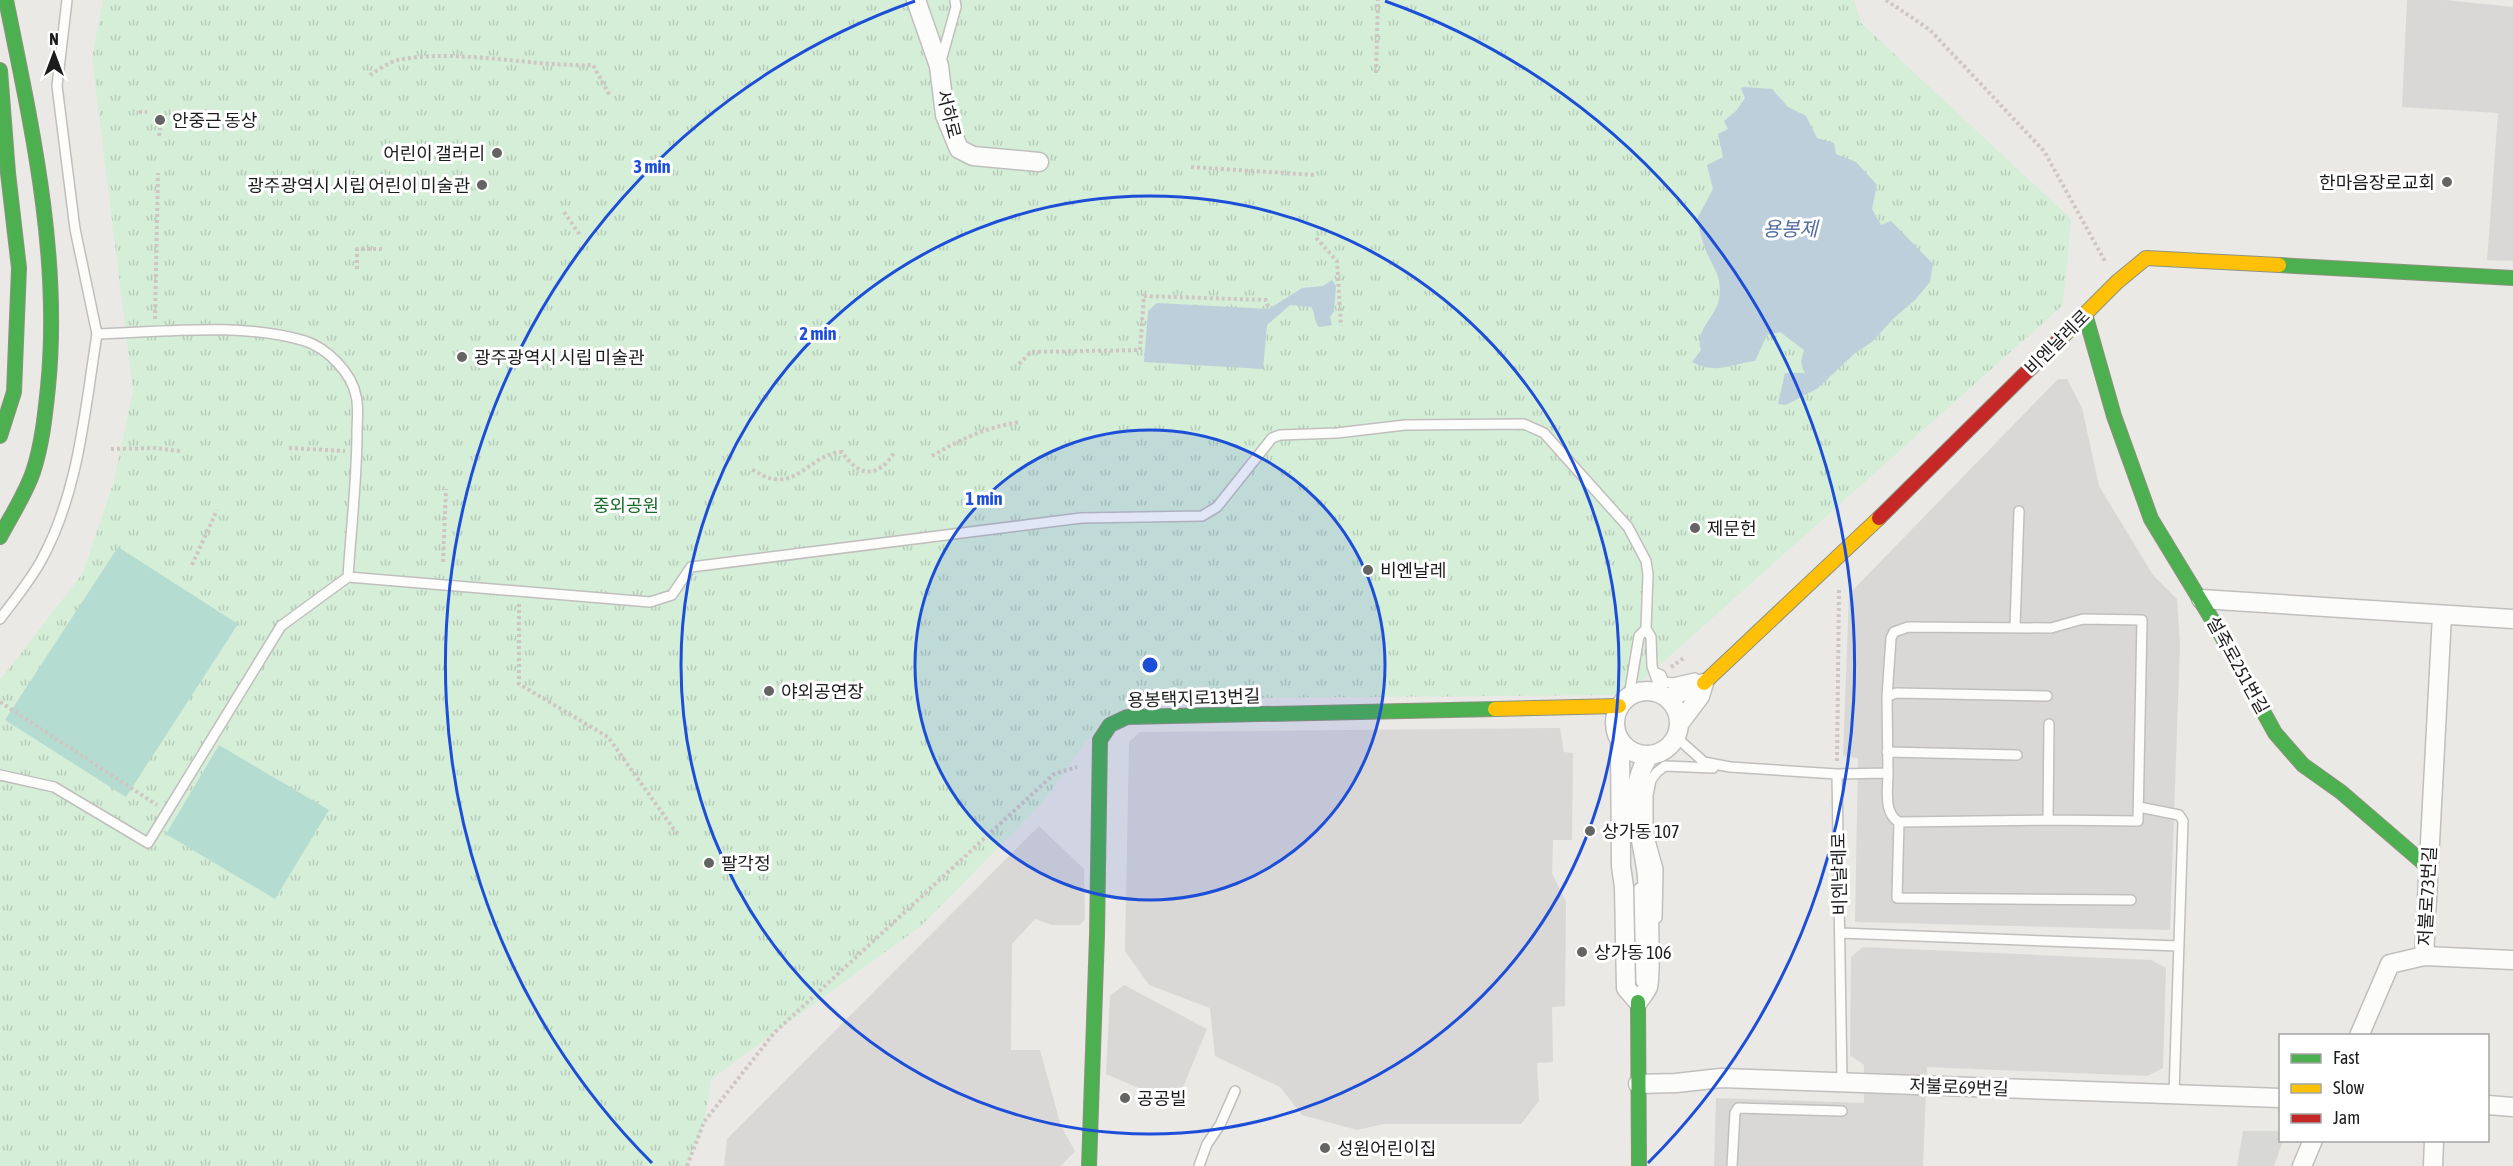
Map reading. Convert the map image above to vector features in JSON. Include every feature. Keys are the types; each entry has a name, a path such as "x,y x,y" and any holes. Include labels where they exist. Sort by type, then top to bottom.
{"main road":[{"path":"0,537 31,480 43,430 51,373 52,314 44,200 34,137 6,0"},
{"path":"25,23 34,137"},
{"path":"0,70 8,173 19,268 14,392 0,436"},
{"path":"0,142 8,173"},
{"name":"비엔날레로","path":"1704,683 1836,561 2117,282 2146,258 2513,278"},
{"path":"2085,314 2114,417 2151,519 2201,599"},
{"name":"설죽로251번길","path":"2201,599 2275,733 2303,765 2340,792 2428,867"},
{"name":"용봉택지로13번길","path":"1089,1166 1097,935 1100,740 1105,727 1116,720 1127,717 1624,701"},
{"path":"1639,1166 1638,1084 1643,994"}],"street":[{"name":"서하로","path":"916,0 939,66 945,115 958,150 974,156 1039,162"},
{"name":"설죽로251번길","path":"2201,599 2513,619"},
{"name":"저불로73번길","path":"2442,615 2424,956 2513,960"},
{"path":"1665,697 1704,683"},
{"path":"1677,731 1675,706 1665,697 1647,691 1624,701 1615,725 1620,740 1620,855 1624,887 1626,988 1643,994 1648,887 1635,794 1638,776 1648,757 1669,746 1700,696 1704,683"},
{"path":"1620,740 1630,750 1648,757"},
{"path":"2359,1034 2390,964 2424,956"},
{"name":"저불로69번길","path":"1638,1084 1677,1083 1721,1078 2279,1098"},
{"path":"2489,1106 2513,1107"},
{"path":"2302,1166 2312,1142"},
{"path":"2433,1166 2434,1142"}],"lane":[{"path":"0,619 42,560 67,496 79,447 97,334 75,229 57,86 67,0"},
{"path":"939,66 956,7 955,0"},
{"path":"97,334 231,331 307,341 332,357 346,373 356,395 357,452 348,577"},
{"path":"0,775 54,787 148,843 281,626 348,577 650,602 672,595 691,567 1081,518 1202,516 1217,507 1272,438 1280,435 1337,433 1405,425 1524,424 1544,433 1628,527 1638,543 1646,561 1648,574 1646,628 1651,637 1654,672 1665,697"},
{"path":"2015,627 2019,511"},
{"path":"2083,619 2142,620 2138,821 1899,822 1892,818 1889,810 1887,697 1891,638 1894,632 1908,627 2051,628 2083,619"},
{"path":"1624,701 1639,636 1646,628"},
{"path":"1654,672 1661,675 1665,681 1673,683 1695,678 1704,683"},
{"path":"1887,697 1896,693 2047,696"},
{"path":"2048,820 2049,724"},
{"path":"1677,731 1704,762 1730,767 1837,774 1888,773"},
{"path":"1887,752 2017,755"},
{"path":"1648,757 1684,766"},
{"path":"1643,994 1657,975 1658,869 1648,833 1648,789 1657,772 1665,766 1722,769 1730,767"},
{"name":"비엔날레로","path":"1837,774 1842,1082"},
{"path":"2139,807 2179,814 2183,821 2174,1094"},
{"path":"1899,822 1897,898 2131,900"},
{"path":"1639,887 1643,994"},
{"path":"1840,933 2178,946"},
{"path":"1199,1166 1207,1144 1220,1125 1235,1091"},
{"path":"1732,1166 1735,1113 1738,1108 1842,1112"}],"path":[{"path":"1376,73 1378,0"},
{"path":"1886,0 1930,30 2044,151 2117,282"},
{"path":"370,75 396,60 439,56 560,66 593,65 610,96"},
{"path":"139,112 147,112"},
{"path":"175,112 182,112"},
{"path":"192,112 221,112"},
{"path":"159,136 160,128"},
{"path":"1191,167 1316,176"},
{"path":"155,332 158,172"},
{"path":"564,212 580,235"},
{"path":"1316,238 1337,261 1341,326"},
{"path":"357,269 357,249 383,249"},
{"path":"1019,364 1031,352 1140,350 1144,296 1266,300 1268,307"},
{"path":"932,456 957,441 982,431 1020,422"},
{"path":"111,449 155,448 180,451"},
{"path":"289,448 357,452"},
{"path":"752,470 776,480 790,479 813,463 835,452 842,452 851,465 862,472 872,471 886,464 894,453"},
{"path":"443,562 446,489"},
{"path":"192,565 217,510"},
{"path":"1836,561 1839,583 1837,774"},
{"path":"520,591 519,684 608,737 678,835"},
{"path":"0,702 167,812"},
{"path":"687,1166 704,1122 774,1033 1054,774 1088,764"}],"shaded area":[{"path":"2407,0 2445,0 2513,7 2513,261 2487,260 2498,113 2402,107"},
{"path":"2058,379 2067,379 2082,408 2099,486 2153,575 2177,599 2180,645 2170,930 1855,922 1858,758 1843,756 1849,594"},
{"path":"1560,728 1564,752 1573,753 1572,840 1553,840 1552,873 1566,902 1565,1006 1552,1007 1553,1062 1537,1063 1539,1101 1521,1124 1383,1124 1357,1130 1302,1115 1280,1087 1215,1056 1210,1008 1149,985 1125,951 1129,742 1140,732"},
{"path":"1039,826 1084,869 1085,919 1080,925 1052,925 1035,919 1012,944 1011,1050 1040,1050 1061,1126 1075,1151 1061,1166 724,1166 727,1139"},
{"path":"1863,947 2151,960 2166,968 2163,1068 2147,1076 1927,1067 1923,1166 1714,1166 1716,1098 1864,1103 1864,1065 1850,1055 1851,957"},
{"path":"1124,985 1207,1029 1176,1104 1106,1074 1110,996"},
{"path":"2243,1131 2279,1131 2279,1142 2283,1142 2274,1166 2237,1166"}],"green space":[{"name":"중외공원","path":"103,0 1854,0 1861,23 2071,219 2063,305 1626,695 1237,698 1134,702 1097,727 1042,803 921,926 711,1079 704,1122 687,1166 0,1166 0,680 83,573 114,481 133,390 92,58"},
{"path":"118,547 238,624 126,797 5,720"},
{"path":"219,745 329,810 275,899 166,834"}],"water":[{"name":"용봉제","path":"1741,88 1772,89 1788,107 1806,116 1817,138 1834,143 1836,154 1856,162 1877,185 1872,209 1881,225 1891,221 1933,264 1930,282 1873,341 1854,354 1818,388 1786,405 1778,404 1785,373 1805,373 1801,362 1804,350 1780,332 1767,335 1755,361 1716,368 1692,362 1701,350 1700,337 1717,306 1720,290 1718,277 1704,246 1697,219 1713,189 1707,165 1723,157 1718,134 1728,129 1724,121 1736,111 1745,98"},
{"path":"1332,280 1336,286 1334,311 1330,317 1332,325 1319,327 1311,307 1290,305 1267,325 1263,369 1144,362 1148,311 1157,303 1269,309 1302,288 1323,286"}],"traffic: fast":[{"path":"0,537 26,489 36,462 46,409 51,338 51,290 42,193 6,0"},
{"path":"0,70 8,173 19,268 14,392 0,436"},
{"path":"2279,265 2513,278"},
{"path":"2085,314 2114,416 2151,519 2216,626 2275,733 2303,765 2341,792 2428,867"},
{"path":"1089,1166 1097,935 1100,740 1110,725 1127,717 1495,709"},
{"path":"1638,1002 1639,1166"}],"traffic: slow":[{"path":"2058,341 2117,282 2146,258 2279,265"},
{"path":"1704,683 1879,518"},
{"path":"1495,709 1619,706"}],"traffic: jam":[{"path":"1879,518 2058,341"}],"place":[{"name":"안중근 동상","path":"160,120"},
{"name":"어린이 갤러리","path":"497,153"},
{"name":"한마음장로교회","path":"2447,182"},
{"name":"광주광역시 시립 어린이 미술관","path":"482,185"},
{"name":"광주광역시 시립 미술관","path":"462,357"},
{"name":"제문헌","path":"1695,528"},
{"name":"비엔날레","path":"1368,570"},
{"name":"야외공연장","path":"769,691"},
{"name":"상가동 107","path":"1590,831"},
{"name":"팔각정","path":"709,863"},
{"name":"상가동 106","path":"1582,952"},
{"name":"공공빌","path":"1125,1098"},
{"name":"성원어린이집","path":"1325,1148"}]}
